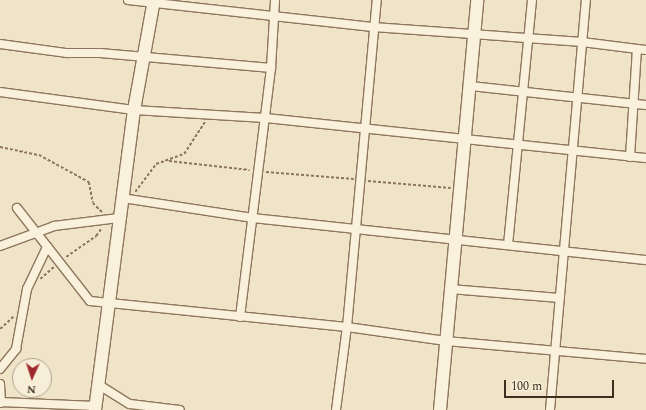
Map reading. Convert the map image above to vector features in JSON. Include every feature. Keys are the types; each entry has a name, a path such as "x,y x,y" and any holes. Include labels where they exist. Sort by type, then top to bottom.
{"street":[{"path":"128,0 373,28 528,40 582,42 646,50"},
{"path":"240,317 271,68 275,0"},
{"path":"336,410 347,328 360,180 363,127 377,0"},
{"path":"440,410 454,240 467,137 477,0"},
{"path":"508,245 532,0"},
{"path":"550,410 576,99 586,0"},
{"path":"0,384 0,402 96,408 108,303 114,218 126,198 134,110 154,2"},
{"path":"0,44 67,53 100,53 271,68"},
{"path":"630,156 637,50"},
{"path":"470,86 576,99 646,104"},
{"path":"0,92 134,110 265,118 363,127 467,137 646,158"},
{"path":"126,198 252,218 646,260"},
{"path":"17,208 34,233 90,300 347,328 446,341 646,359"},
{"path":"0,246 54,226 114,218"},
{"path":"0,369 16,349 27,289 47,247"},
{"path":"450,289 560,298"},
{"path":"99,385 130,404 180,410"}],"path":[{"path":"126,198 156,164 168,161 184,154 207,120 207,114"},
{"path":"0,147 39,155 89,182 93,203 114,218 96,236 75,251"},
{"path":"168,161 450,189 461,185"}]}
